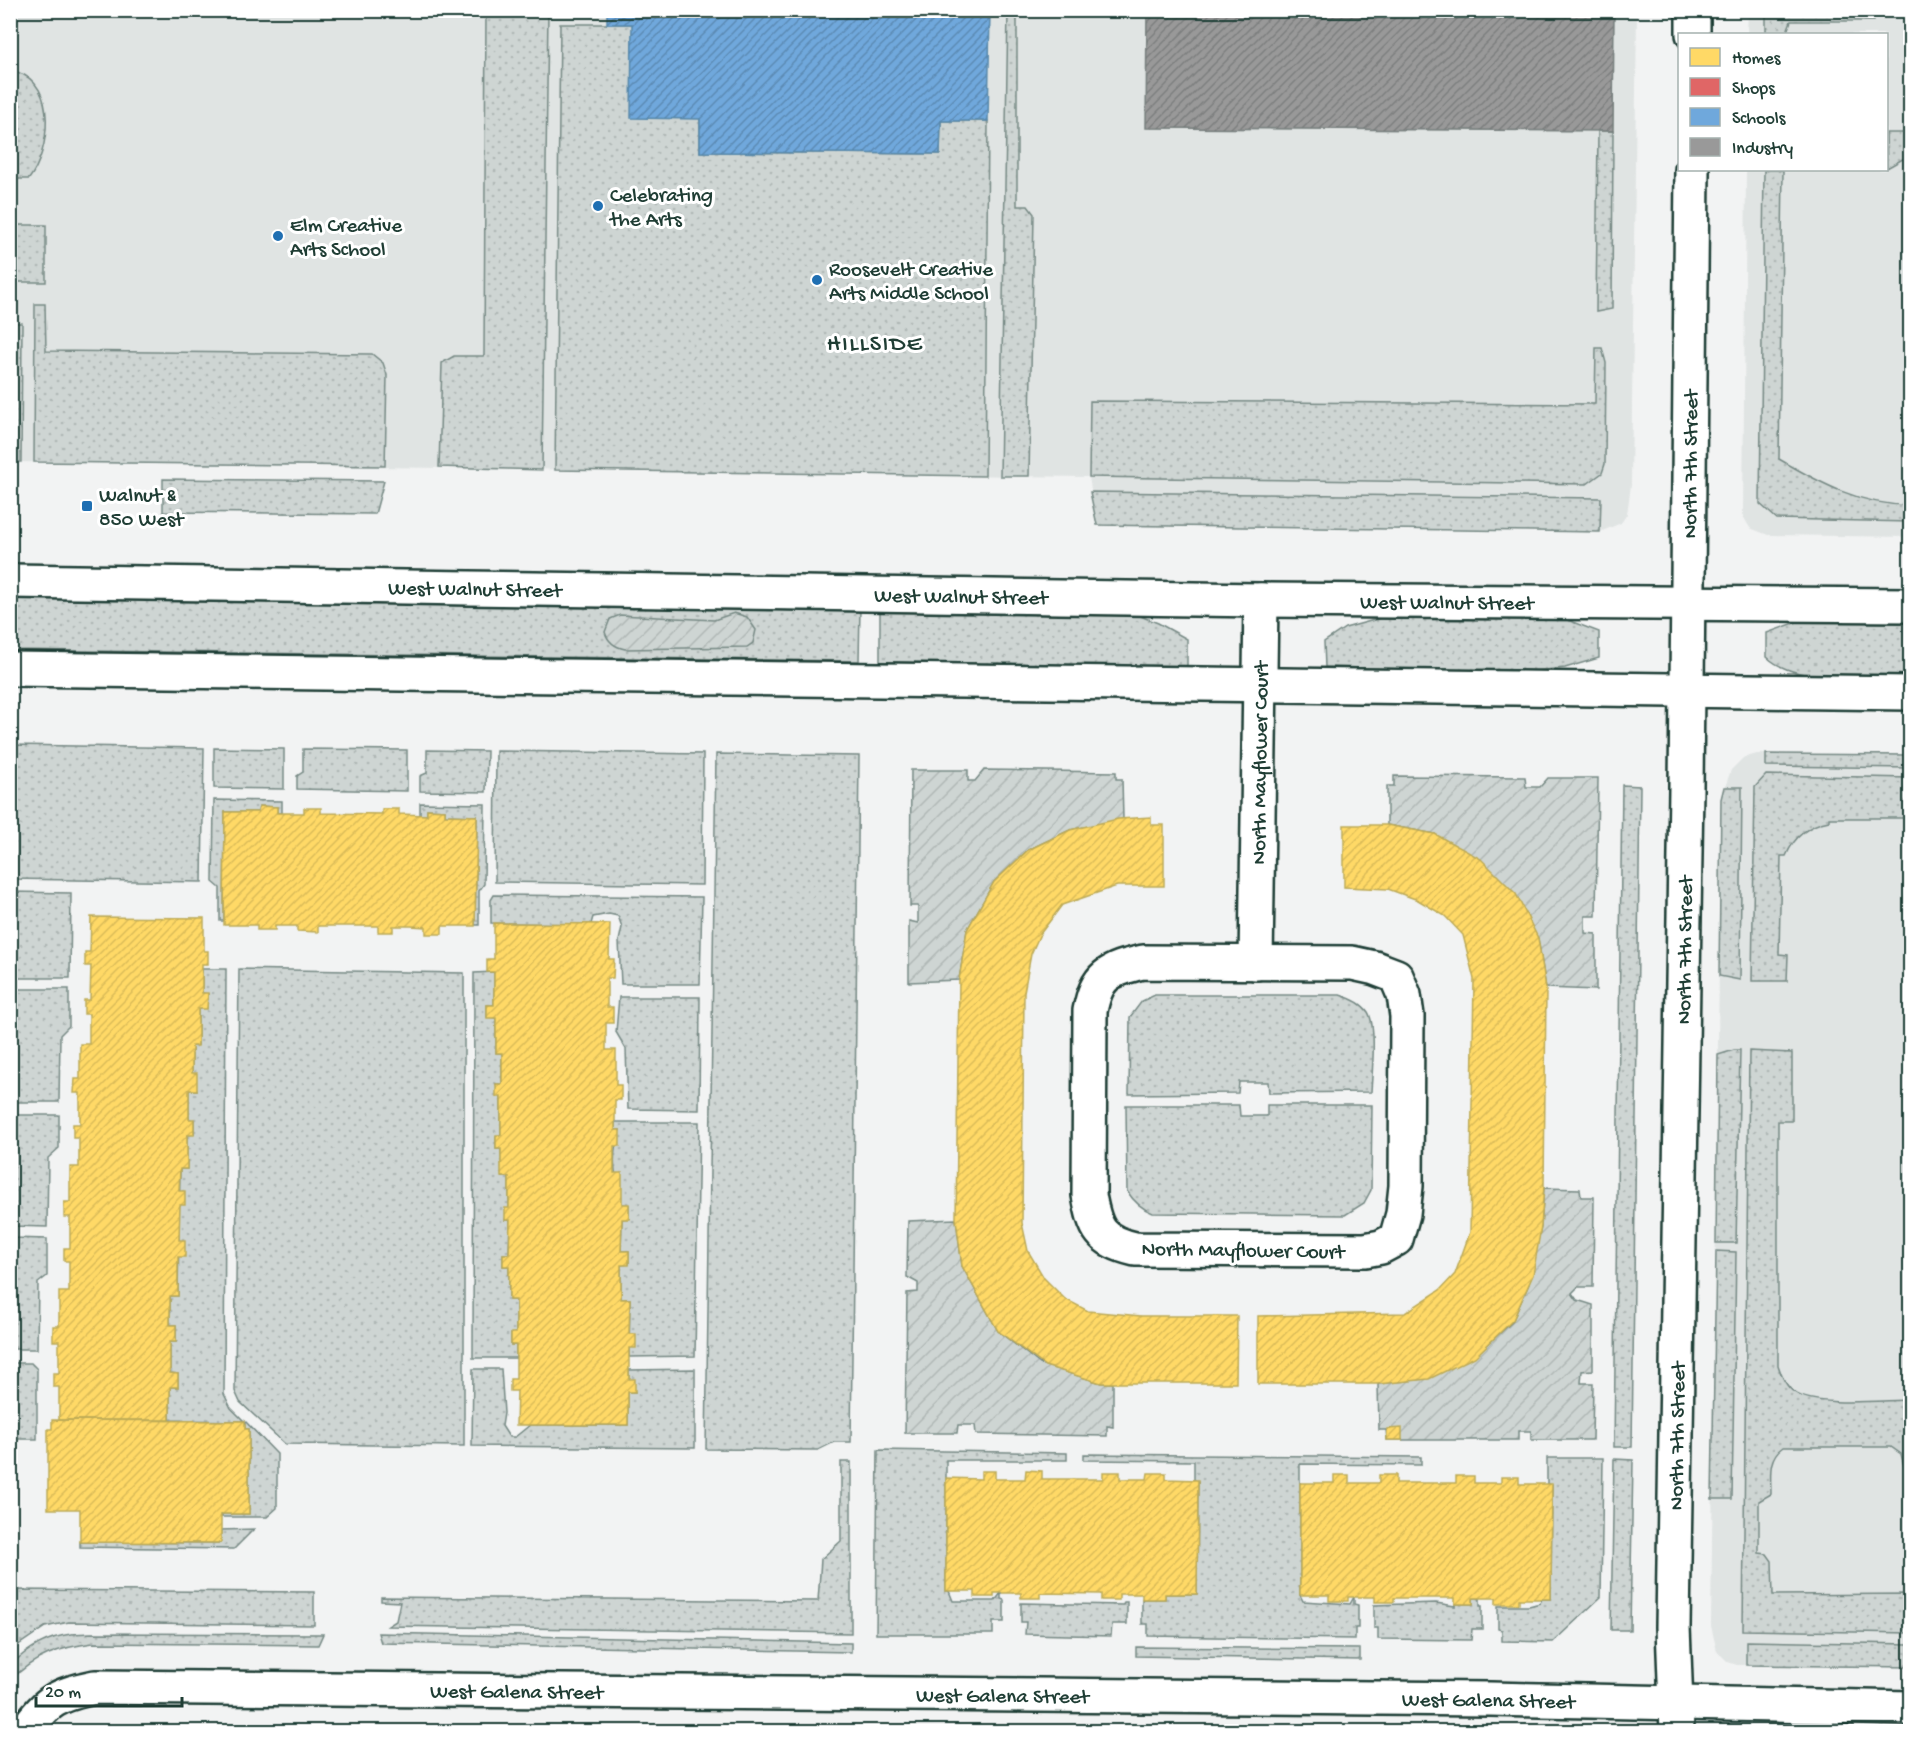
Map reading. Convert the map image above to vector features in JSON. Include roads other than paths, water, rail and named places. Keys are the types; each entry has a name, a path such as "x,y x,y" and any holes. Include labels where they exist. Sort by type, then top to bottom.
{"street":[{"path":"1693,33 1694,10"},
{"name":"North 7th Street","path":"1676,1718 1673,1627 1692,171"},
{"name":"West Walnut Street","path":"10,581 1261,600 1911,605"},
{"name":"North Mayflower Court","path":"1256,963 1261,600"},
{"path":"10,669 1686,688 1911,693"},
{"name":"North Mayflower Court","path":"1143,962 1256,963 1352,963 1396,976 1404,995 1407,1027 1406,1186 1403,1214 1396,1239 1381,1247 1365,1250 1134,1248 1117,1244 1101,1235 1092,1216 1089,1195 1090,1011 1094,993 1102,976 1122,967 1143,962"},
{"name":"West Galena Street","path":"25,1731 40,1709 67,1693 95,1687 1490,1699 1676,1718 1911,1708"}],"place":[{"name":"Celebrating the Arts","path":"598,206"},
{"name":"Elm Creative Arts School","path":"278,236"},
{"name":"Roosevelt Creative Arts Middle School","path":"817,280"},
{"name":"Walnut & 850 West","path":"87,506"}],"district":[{"name":"HILLSIDE","path":"875,342"}]}
